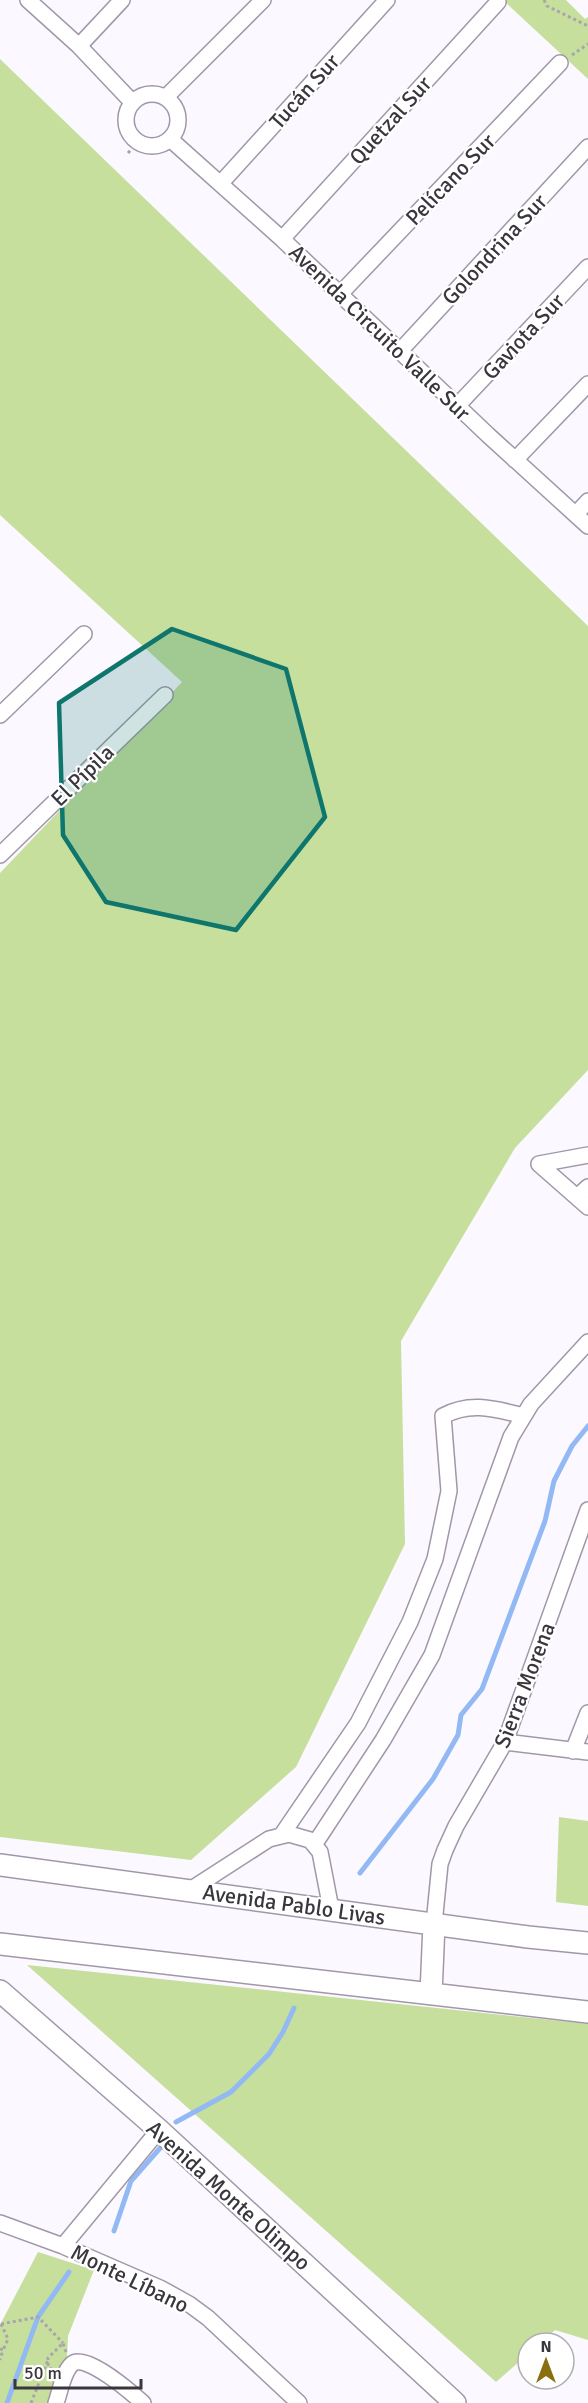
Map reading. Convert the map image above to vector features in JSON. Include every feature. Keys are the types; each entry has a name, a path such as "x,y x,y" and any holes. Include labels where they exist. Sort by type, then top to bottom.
{"main road":[{"name":"Avenida Pablo Livas","path":"0,1864 528,1937 588,1943"},
{"path":"430,1995 434,1924"},
{"path":"0,1944 588,2012"},
{"name":"Avenida Monte Olimpo","path":"0,1991 159,2130 455,2403"}],"street":[{"path":"28,0 79,46 132,102"},
{"path":"79,46 122,0"},
{"path":"166,97 263,0"},
{"name":"Tucán Sur","path":"221,183 387,0"},
{"name":"Quetzal Sur","path":"282,238 498,2"},
{"name":"Pelícano Sur","path":"340,294 560,63"},
{"path":"149,93 166,97 177,109 179,117 171,139 155,146 133,147 126,118 132,102 149,93"},
{"name":"Avenida Circuito Valle Sur","path":"171,139 282,238 515,460 588,526"},
{"name":"Golondrina Sur","path":"400,351 588,147"},
{"name":"Gaviota Sur","path":"458,406 588,267"},
{"path":"515,460 588,384"},
{"path":"576,514 588,501"},
{"path":"0,715 84,634"},
{"name":"El Pípila","path":"2,848 165,695"},
{"path":"584,1197 539,1164 588,1155"},
{"path":"314,1845 383,1740 432,1655 511,1437 531,1404 588,1342"},
{"path":"281,1836 358,1723 410,1622 435,1558 449,1491 444,1416 457,1409 486,1407 524,1416"},
{"name":"Sierra Morena","path":"434,1924 440,1864 444,1850 505,1742 588,1510"},
{"path":"505,1742 581,1751 588,1713"},
{"path":"190,1890 269,1839 289,1834 310,1840 320,1852 331,1910"},
{"path":"63,2246 159,2130"},
{"name":"Monte Líbano","path":"0,2223 63,2246 162,2289 189,2304 208,2318 299,2403"},
{"path":"56,2403 72,2364 77,2361 91,2364 143,2403"}],"path":[{"path":"544,0 547,6 588,26"},
{"path":"0,2360 2,2349 8,2339 1,2324 38,2317 63,2343"},
{"path":"31,2403 48,2358"}],"highlighted area":[{"path":"172,629 286,669 325,817 236,930 106,902 63,835 59,703"}],"green space":[{"path":"503,0 566,0 585,19 588,17 588,79"},
{"path":"0,59 588,626 588,1070 515,1148 401,1341 405,1544 296,1767 191,1860 0,1837 0,873 182,682 0,515"},
{"path":"559,1817 588,1821 588,1906 556,1902"},
{"path":"27,1965 588,2024 588,2340 576,2336 576,2331 516,2331 516,2364 496,2382"},
{"path":"38,2252 94,2270 68,2336 67,2357 51,2403 0,2403 0,2325"}],"waterway":[{"path":"360,1873 433,1779 458,1735 461,1715 482,1689 545,1521 554,1481 572,1446 588,1426"},
{"path":"176,2122 231,2092 269,2054 294,2008"},
{"path":"114,2231 131,2181 161,2147"},
{"path":"7,2403 38,2317 69,2272"}]}
